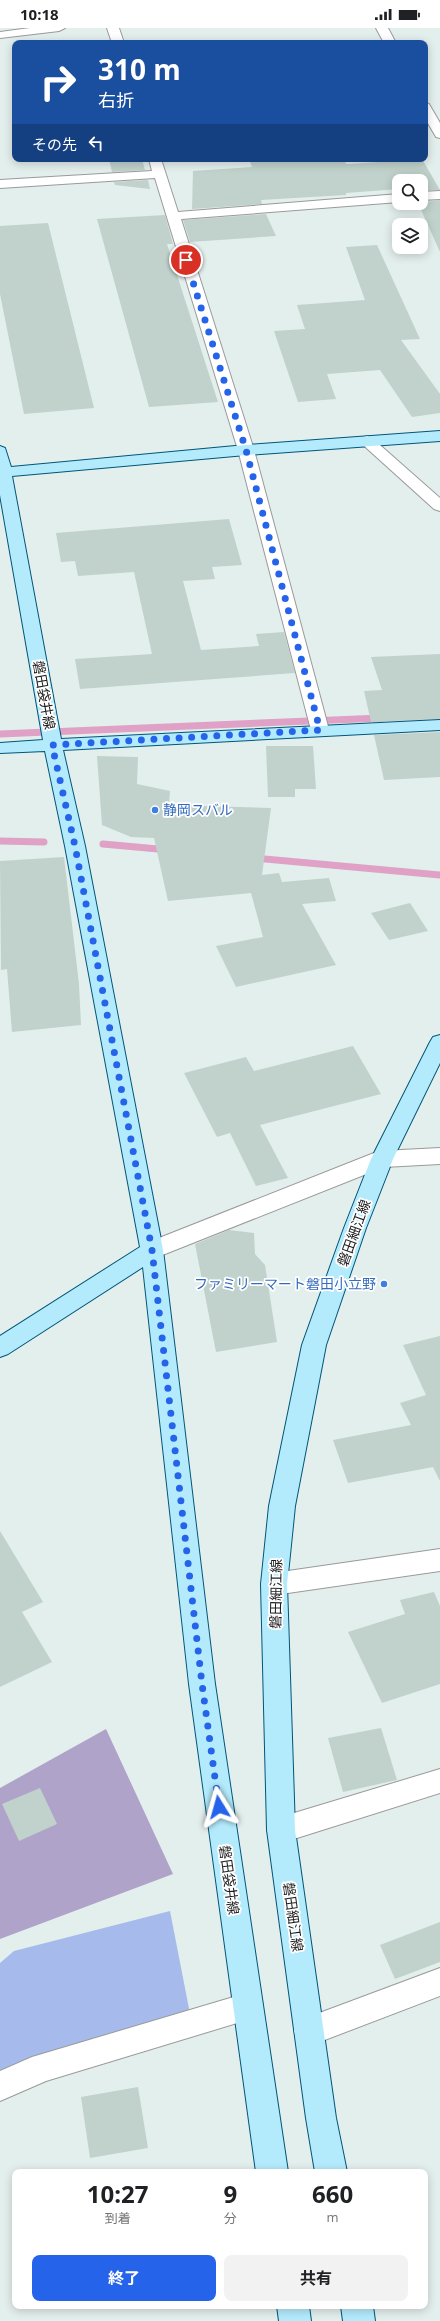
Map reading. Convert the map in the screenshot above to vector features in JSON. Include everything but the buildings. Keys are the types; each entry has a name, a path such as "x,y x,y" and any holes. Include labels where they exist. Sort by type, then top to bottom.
{"main road":[{"path":"2,466 440,436"},
{"name":"磐田袋井線","path":"2,466 52,745 75,846 152,1250 202,1684 247,2007 272,2169"},
{"path":"0,748 320,730 440,725"},
{"name":"磐田細江線","path":"331,2169 280,1830 274,1584 282,1506 314,1345 355,1228 382,1159 440,1042"},
{"path":"0,1348 152,1250"},
{"path":"284,2309 285,2321"},
{"path":"293,2309 295,2321"},
{"path":"358,2309 360,2321"}],"street":[{"path":"0,35 59,28"},
{"path":"114,28 117,40"},
{"path":"382,28 388,40"},
{"path":"428,112 440,134"},
{"path":"156,162 246,450 320,730"},
{"path":"0,184 159,174"},
{"path":"428,196 440,195"},
{"path":"172,216 392,199"},
{"path":"367,442 440,506"},
{"path":"152,1250 382,1159 440,1156"},
{"path":"274,1584 440,1560"},
{"path":"280,1830 440,1781"},
{"path":"309,2031 440,1982"},
{"path":"0,2086 43,2067 247,2007"}],"shaded area":[{"path":"106,1729 173,1874 0,1939 0,1788"},
{"path":"170,1911 192,2024 0,2085 0,1963 14,1951"}],"waterway":[{"path":"0,734 382,718"},
{"path":"0,841 44,842"},
{"path":"103,844 169,850"},
{"path":"253,858 440,875"}],"place":[{"name":"静岡スバル","path":"155,810"},
{"name":"ファミリーマート磐田小立野","path":"384,1284"}],"route":[{"path":"186,260 246,450 320,730 52,745 75,846 152,1250 202,1684 219,1807"}]}
